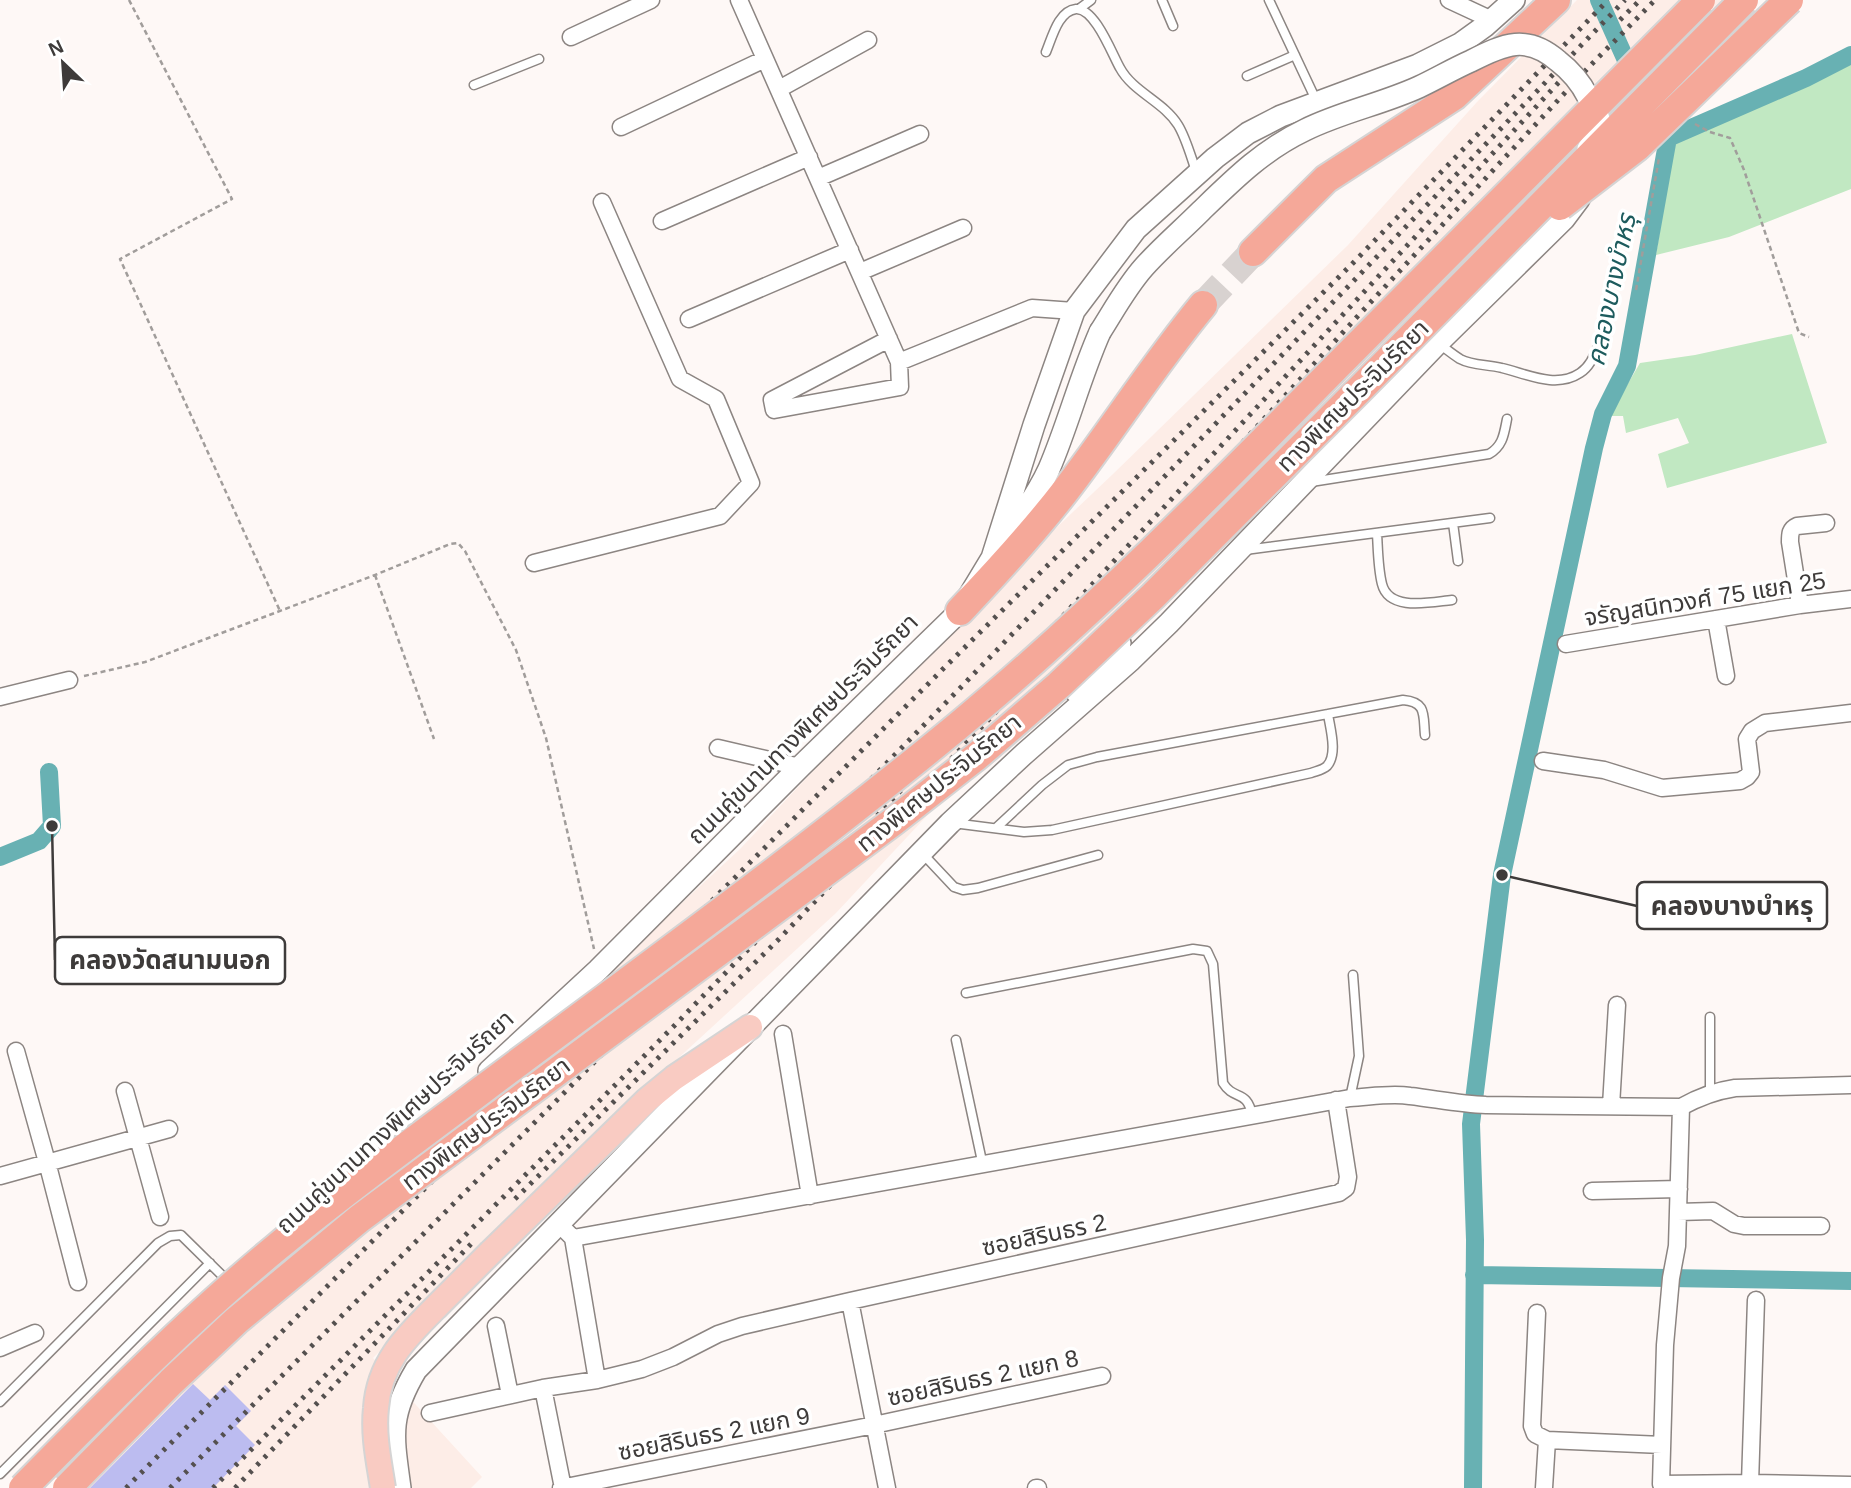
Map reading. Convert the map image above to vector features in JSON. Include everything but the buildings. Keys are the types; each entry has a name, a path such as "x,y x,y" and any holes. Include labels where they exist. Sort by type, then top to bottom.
{"highway":[{"name":"ทางพิเศษประจิมรัถยา","path":"23,1488 149,1360 278,1246 865,800 1034,661 1224,482 1701,0"},
{"name":"ทางพิเศษประจิมรัถยา","path":"67,1488 236,1321 369,1210 894,821 977,756 1059,685 1153,596 1360,389 1743,0"},
{"path":"1532,226 1637,147 1789,0"},
{"path":"1252,252 1326,179 1454,96 1550,5"},
{"path":"960,611 1028,538 1067,489 1174,340 1203,305"}],"main road":[{"name":"ถนนคู่ขนานทางพิเศษประจิมรัถยา","path":"53,1488 245,1298 598,970 960,611 992,558 1074,311 1136,229 1215,158 1248,133 1281,116 1418,65 1460,44 1514,0"},
{"path":"400,1488 394,1438 396,1414 403,1392 416,1370 566,1231 750,1027 950,823 1131,660 1438,343 1564,219 1717,25 1743,0"},
{"path":"992,558 1025,511 1048,470 1087,360 1100,332 1125,292 1144,268 1223,190 1276,144 1336,116 1418,88 1495,48 1511,44 1521,44 1549,53 1583,88 1601,126 1596,138 1532,226 1144,617 1024,754"},
{"path":"379,1487 376,1406 389,1360 402,1342 647,1100 674,1078 750,1027"}],"street":[{"path":"571,37 651,0"},
{"path":"739,0 860,272 899,362 900,387 774,410 772,400 889,339"},
{"path":"1449,0 1492,20"},
{"path":"779,89 868,40"},
{"path":"621,127 765,59"},
{"path":"818,178 920,134"},
{"path":"662,221 809,157"},
{"path":"534,563 720,516 751,483 716,399 680,379 602,202"},
{"path":"860,272 963,228"},
{"path":"689,319 850,250"},
{"path":"899,362 1032,308 1074,311"},
{"path":"1800,605 1790,532 1797,526 1826,523"},
{"name":"จรัญสนิทวงศ์ 75 แยก 25","path":"1566,644 1851,599"},
{"path":"1716,619 1726,676"},
{"path":"0,697 69,680"},
{"path":"1543,761 1605,770 1662,788 1740,781 1751,772 1747,739 1752,731 1765,723 1851,713"},
{"path":"718,748 800,767"},
{"path":"1611,1106 1617,1005"},
{"path":"783,1034 810,1196"},
{"path":"16,1051 78,1282"},
{"path":"597,1380 566,1231 810,1196 1343,1099 1392,1095 1460,1104 1681,1107 1703,1095 1735,1088 1851,1085"},
{"path":"125,1091 160,1217"},
{"name":"ซอยสิรินธร 2","path":"430,1413 642,1369 718,1334 850,1301 1339,1193 1346,1188 1348,1177 1343,1099"},
{"path":"1681,1107 1678,1246 1672,1271 1665,1345 1661,1484 1851,1485"},
{"path":"0,1175 169,1129"},
{"path":"1592,1191 1679,1189"},
{"path":"1678,1212 1713,1211 1734,1224 1744,1226 1821,1226"},
{"path":"1750,1483 1756,1300"},
{"path":"850,1301 887,1488"},
{"path":"1537,1313 1532,1426 1535,1434 1547,1440 1662,1445"},
{"path":"496,1326 510,1395"},
{"path":"0,1348 35,1333"},
{"name":"ซอยสิรินธร 2 แยก 8","path":"874,1425 1101,1376"},
{"path":"543,1388 563,1488"},
{"name":"ซอยสิรินธร 2 แยก 9","path":"563,1488 874,1425"},
{"path":"1544,1488 1547,1440"}],"lane":[{"path":"1046,52 1060,20 1068,12 1079,9 1091,0"},
{"path":"1161,0 1172,26"},
{"path":"1269,0 1317,103"},
{"path":"1079,9 1088,13 1098,25 1122,72 1165,110 1178,126 1198,173"},
{"path":"1247,76 1295,55"},
{"path":"474,85 539,59"},
{"path":"1438,343 1460,359 1477,365 1499,367 1546,380 1579,374 1590,364 1600,342"},
{"path":"1304,483 1489,454 1502,442 1507,419"},
{"path":"1238,551 1490,518"},
{"path":"1453,523 1458,561"},
{"path":"1377,533 1382,586 1388,596 1396,601 1415,603 1452,600"},
{"path":"996,828 1068,765 1097,757 1403,701 1414,701 1420,705 1425,735"},
{"path":"950,823 1024,832 1052,830 1320,770 1331,760 1328,714"},
{"path":"922,852 954,887 963,890 1098,855"},
{"path":"966,993 1193,949 1206,951 1213,964 1223,1083 1227,1089 1244,1097 1252,1115"},
{"path":"1343,1099 1359,1056 1353,975"},
{"path":"1710,1017 1710,1093"},
{"path":"956,1040 983,1166"},
{"path":"0,1402 158,1243 170,1236 181,1235 245,1298"},
{"path":"0,1474 210,1263"},
{"path":"379,1487 397,1466"}],"path":[{"path":"129,0 232,200 120,259 280,611"},
{"path":"1690,122 1730,138 1744,170 1799,333 1809,337"},
{"path":"1636,290 1658,152"},
{"path":"69,680 145,662 458,543 465,551 516,650 546,738 598,970"},
{"path":"375,575 434,739"}],"shaded area":[{"path":"1577,0 1728,0 1155,572 836,913 648,1086 373,1358 482,1477 471,1488 60,1488 322,1238 740,849 918,659 1348,245 1477,102"}],"green space":[{"path":"1851,60 1851,189 1729,237 1656,255 1674,142 1774,98"},
{"path":"1792,334 1827,443 1667,488 1658,454 1689,443 1678,418 1626,433 1623,416 1609,416 1640,363 1695,355"}],"waterway":[{"path":"1599,0 1634,78"},
{"path":"1668,138 1806,78 1851,55"},
{"name":"คลองบางบำหรุ","path":"1473,1488 1475,1240 1471,1124 1502,875 1594,448 1603,414 1627,366 1668,138"},
{"path":"0,857 39,841 52,826 49,772"},
{"path":"1474,1275 1851,1281"}],"tunnel":[{"path":"1203,305 1253,252"}],"railway":[{"path":"126,1488 946,666 1351,265 1608,0"},
{"path":"170,1488 562,1095 964,684 1625,0"},
{"path":"1620,20 1640,0"},
{"path":"515,1199 779,939 1014,693 1356,318 1587,69 1655,0"},
{"path":"213,1488 673,1027 864,830 1573,67"},
{"path":"235,1488 471,1244"}],"place":[{"name":"คลองวัดสนามนอก","path":"52,826"},
{"name":"คลองบางบำหรุ","path":"1502,875"}]}
